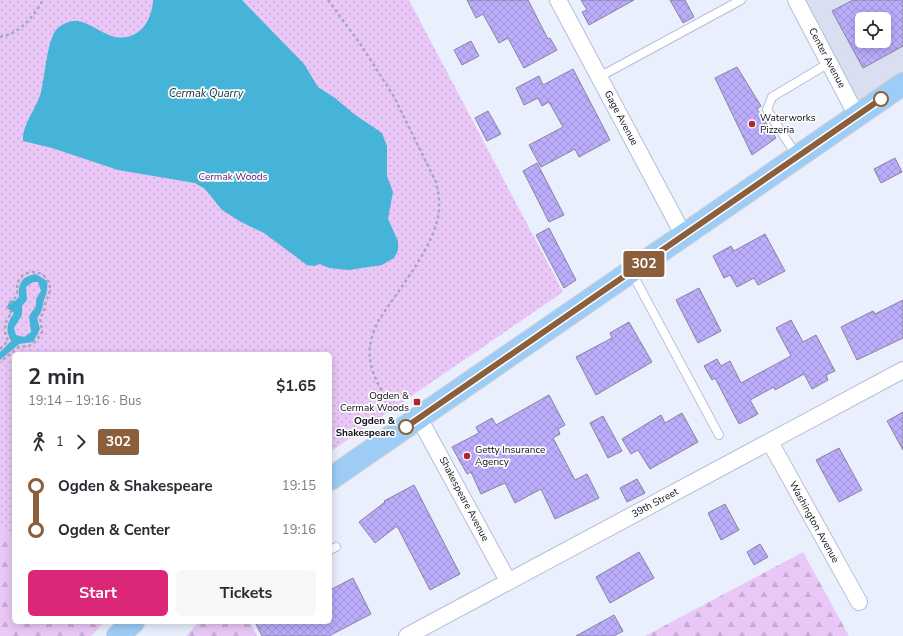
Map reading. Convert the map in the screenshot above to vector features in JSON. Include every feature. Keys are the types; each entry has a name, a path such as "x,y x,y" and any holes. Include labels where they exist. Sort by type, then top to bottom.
{"main road":[{"path":"332,477 409,417 631,272 903,84"},
{"path":"118,636 131,624"}],"street":[{"name":"Gage Avenue","path":"558,0 684,236"},
{"name":"Center Avenue","path":"796,0 857,116"},
{"name":"39th Street","path":"407,636 903,370"},
{"name":"Shakespeare Avenue","path":"409,417 508,581"},
{"name":"Washington Avenue","path":"770,442 859,602"}],"lane":[{"path":"599,77 741,0"},
{"path":"798,157 767,110 772,97 830,64"},
{"path":"631,272 719,435"}],"path":[{"path":"0,37 8,36 21,28 31,18 43,0"},
{"path":"328,0 361,45 393,95 436,182 439,196 437,223 426,249 379,320 373,331 370,345 369,358 380,389 409,417"},
{"path":"0,349 8,341 4,327 6,321 12,313 7,308 10,300 17,295 17,284 24,275 28,273 33,272 43,275 49,282 50,292 46,300 46,308 40,318 42,332 39,337 29,346 19,347 13,352"},
{"path":"0,362 12,353"}],"shaded area":[{"path":"801,0 903,0 903,80 859,110"}],"green space":[{"name":"Cermak Woods","path":"0,0 409,0 563,292 332,451 332,352 12,352 12,624 102,624 91,636 0,636"},
{"path":"0,527 12,534 12,624 102,624 91,636 0,636"},
{"path":"803,552 849,636 645,636"},
{"path":"197,624 251,624 257,636 186,636"}],"water":[{"name":"Cermak Quarry","path":"153,0 242,0 304,64 318,87 382,133 387,146 387,176 393,192 388,219 398,241 398,250 394,258 382,265 349,270 329,268 320,264 314,266 307,265 264,233 241,222 222,210 205,189 195,183 118,170 52,148 23,141 23,135 27,122 41,92 48,50 56,30 66,23 78,21 115,37 131,36 143,28 147,22"},
{"path":"36,274 47,281 47,293 37,318 40,329 33,342 19,344 0,360 0,352 11,341 7,330 14,313 7,308 10,300 15,301 19,297 20,284 24,278","holes":["33,282 38,282 41,291 36,299 36,306 29,316 31,332 24,337 16,335 14,328 22,315 22,306 27,300 26,287"]}],"building":[{"path":"467,0 528,0 548,39 550,38 557,50 524,68 508,38 499,43 483,14 476,18"},
{"path":"581,0 634,0 589,25 582,12 587,10"},
{"path":"670,0 685,0 694,17 683,23"},
{"path":"853,0 903,0 903,46 863,68 832,11"},
{"path":"471,41 479,56 462,65 454,50"},
{"name":"Waterworks Pizzeria","path":"737,67 761,106 757,109 776,138 752,155 715,78"},
{"path":"573,69 610,140 579,157 575,149 541,167 529,145 563,127 549,102 542,106 538,98 524,105 516,88 539,76 543,85"},
{"path":"488,111 501,134 487,141 475,118"},
{"path":"895,158 902,172 881,183 874,169"},
{"path":"537,163 564,215 549,222 523,171"},
{"path":"549,228 576,280 564,288 536,235"},
{"path":"765,234 785,271 758,285 754,278 737,287 730,275 724,278 713,256 731,246 734,251"},
{"path":"699,288 721,331 698,343 676,300"},
{"path":"903,300 903,338 857,360 841,327 873,311 875,314"},
{"path":"791,320 803,342 816,335 835,371 826,375 828,380 812,389 804,374 775,390 774,387 750,400 758,414 739,424 715,378 712,380 704,366 717,359 721,366 730,361 741,383 791,356 776,328"},
{"path":"629,322 652,362 596,395 576,357 612,338 610,333"},
{"path":"549,395 565,425 558,429 560,434 553,438 575,480 587,474 599,498 555,519 541,489 515,503 505,483 481,494 471,472 467,474 452,447 479,433 476,427 492,418 496,425"},
{"path":"903,412 903,450 887,421"},
{"path":"682,413 698,442 650,469 638,450 631,454 622,439 661,415 665,423"},
{"path":"603,416 622,451 608,458 590,423"},
{"path":"839,448 862,490 839,502 816,460"},
{"path":"637,479 645,493 627,502 620,488"},
{"path":"414,485 460,574 430,590 397,526 375,543 359,522 385,502 384,501"},
{"path":"725,504 739,530 721,540 708,513"},
{"path":"760,544 768,557 754,565 747,552"},
{"path":"639,552 654,578 610,603 596,577"},
{"path":"353,578 371,614 329,636 262,636 256,624 332,624 332,589"},
{"path":"614,615 623,631 614,636 576,636"}],"bus line":[{"name":"302","path":"406,427 881,99"}],"place":[{"name":"Waterworks Pizzeria","path":"752,124"},
{"name":"Ogden & Cermak Woods","path":"417,402"},
{"name":"Ogden & Shakespeare","path":"406,427"},
{"name":"Getty Insurance Agency","path":"467,456"}]}
